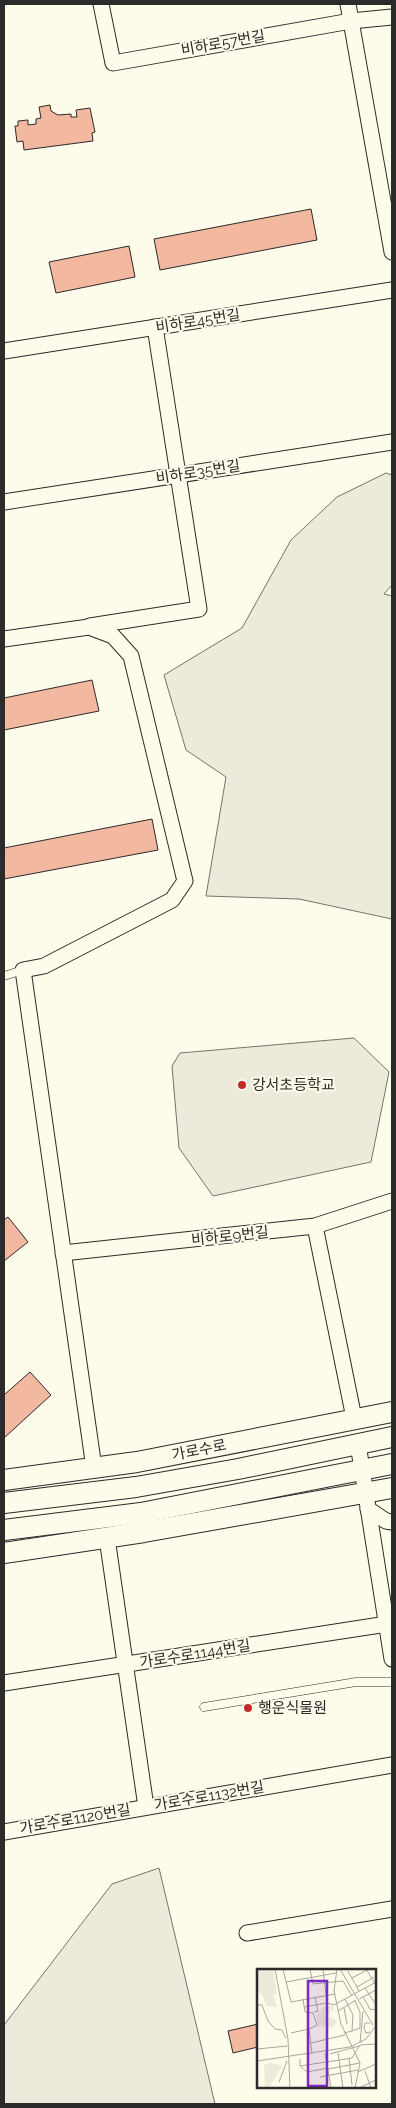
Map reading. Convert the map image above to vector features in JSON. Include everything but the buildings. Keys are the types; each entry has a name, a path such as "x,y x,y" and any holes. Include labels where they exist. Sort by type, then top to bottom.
{"main road":[{"name":"가로수로","path":"4,1480 137,1462 392,1412"},
{"name":"가로수로","path":"4,1503 136,1487 238,1469 392,1437"},
{"path":"4,1530 141,1513 392,1464"},
{"path":"4,1554 367,1501 392,1488"}],"street":[{"name":"비하로57번길","path":"101,4 113,62 351,21 392,17"},
{"path":"348,4 392,252"},
{"name":"비하로45번길","path":"4,351 392,290"},
{"path":"4,639 199,608 155,327"},
{"name":"비하로35번길","path":"4,502 392,442"},
{"path":"88,627 114,636 131,656 185,882 172,900 44,966 23,970 94,1468"},
{"name":"비하로9번길","path":"64,1253 315,1226 392,1201"},
{"path":"315,1226 354,1418"},
{"path":"358,1444 389,1626 392,1659"},
{"path":"367,1501 386,1522 392,1522"},
{"path":"107,1538 146,1807"},
{"name":"가로수로1144번길","path":"4,1683 389,1626"},
{"name":"가로수로1132번길","path":"146,1807 392,1765"},
{"name":"가로수로1120번길","path":"4,1832 146,1807"},
{"path":"247,1933 392,1909"}],"lane":[{"path":"4,976 23,970"},
{"path":"204,1707 356,1682 392,1682"}],"shaded area":[{"path":"386,473 392,475 392,585 384,594 392,596 392,919 299,899 206,896 226,777 186,750 164,675 242,628 291,540 337,497"},
{"path":"354,1038 389,1072 371,1162 213,1196 179,1148 172,1066 180,1053"},
{"path":"159,1868 215,2104 4,2104 4,2025 112,1884"}],"place":[{"name":"강서초등학교","path":"242,1085"},
{"name":"행운식물원","path":"248,1708"}]}
